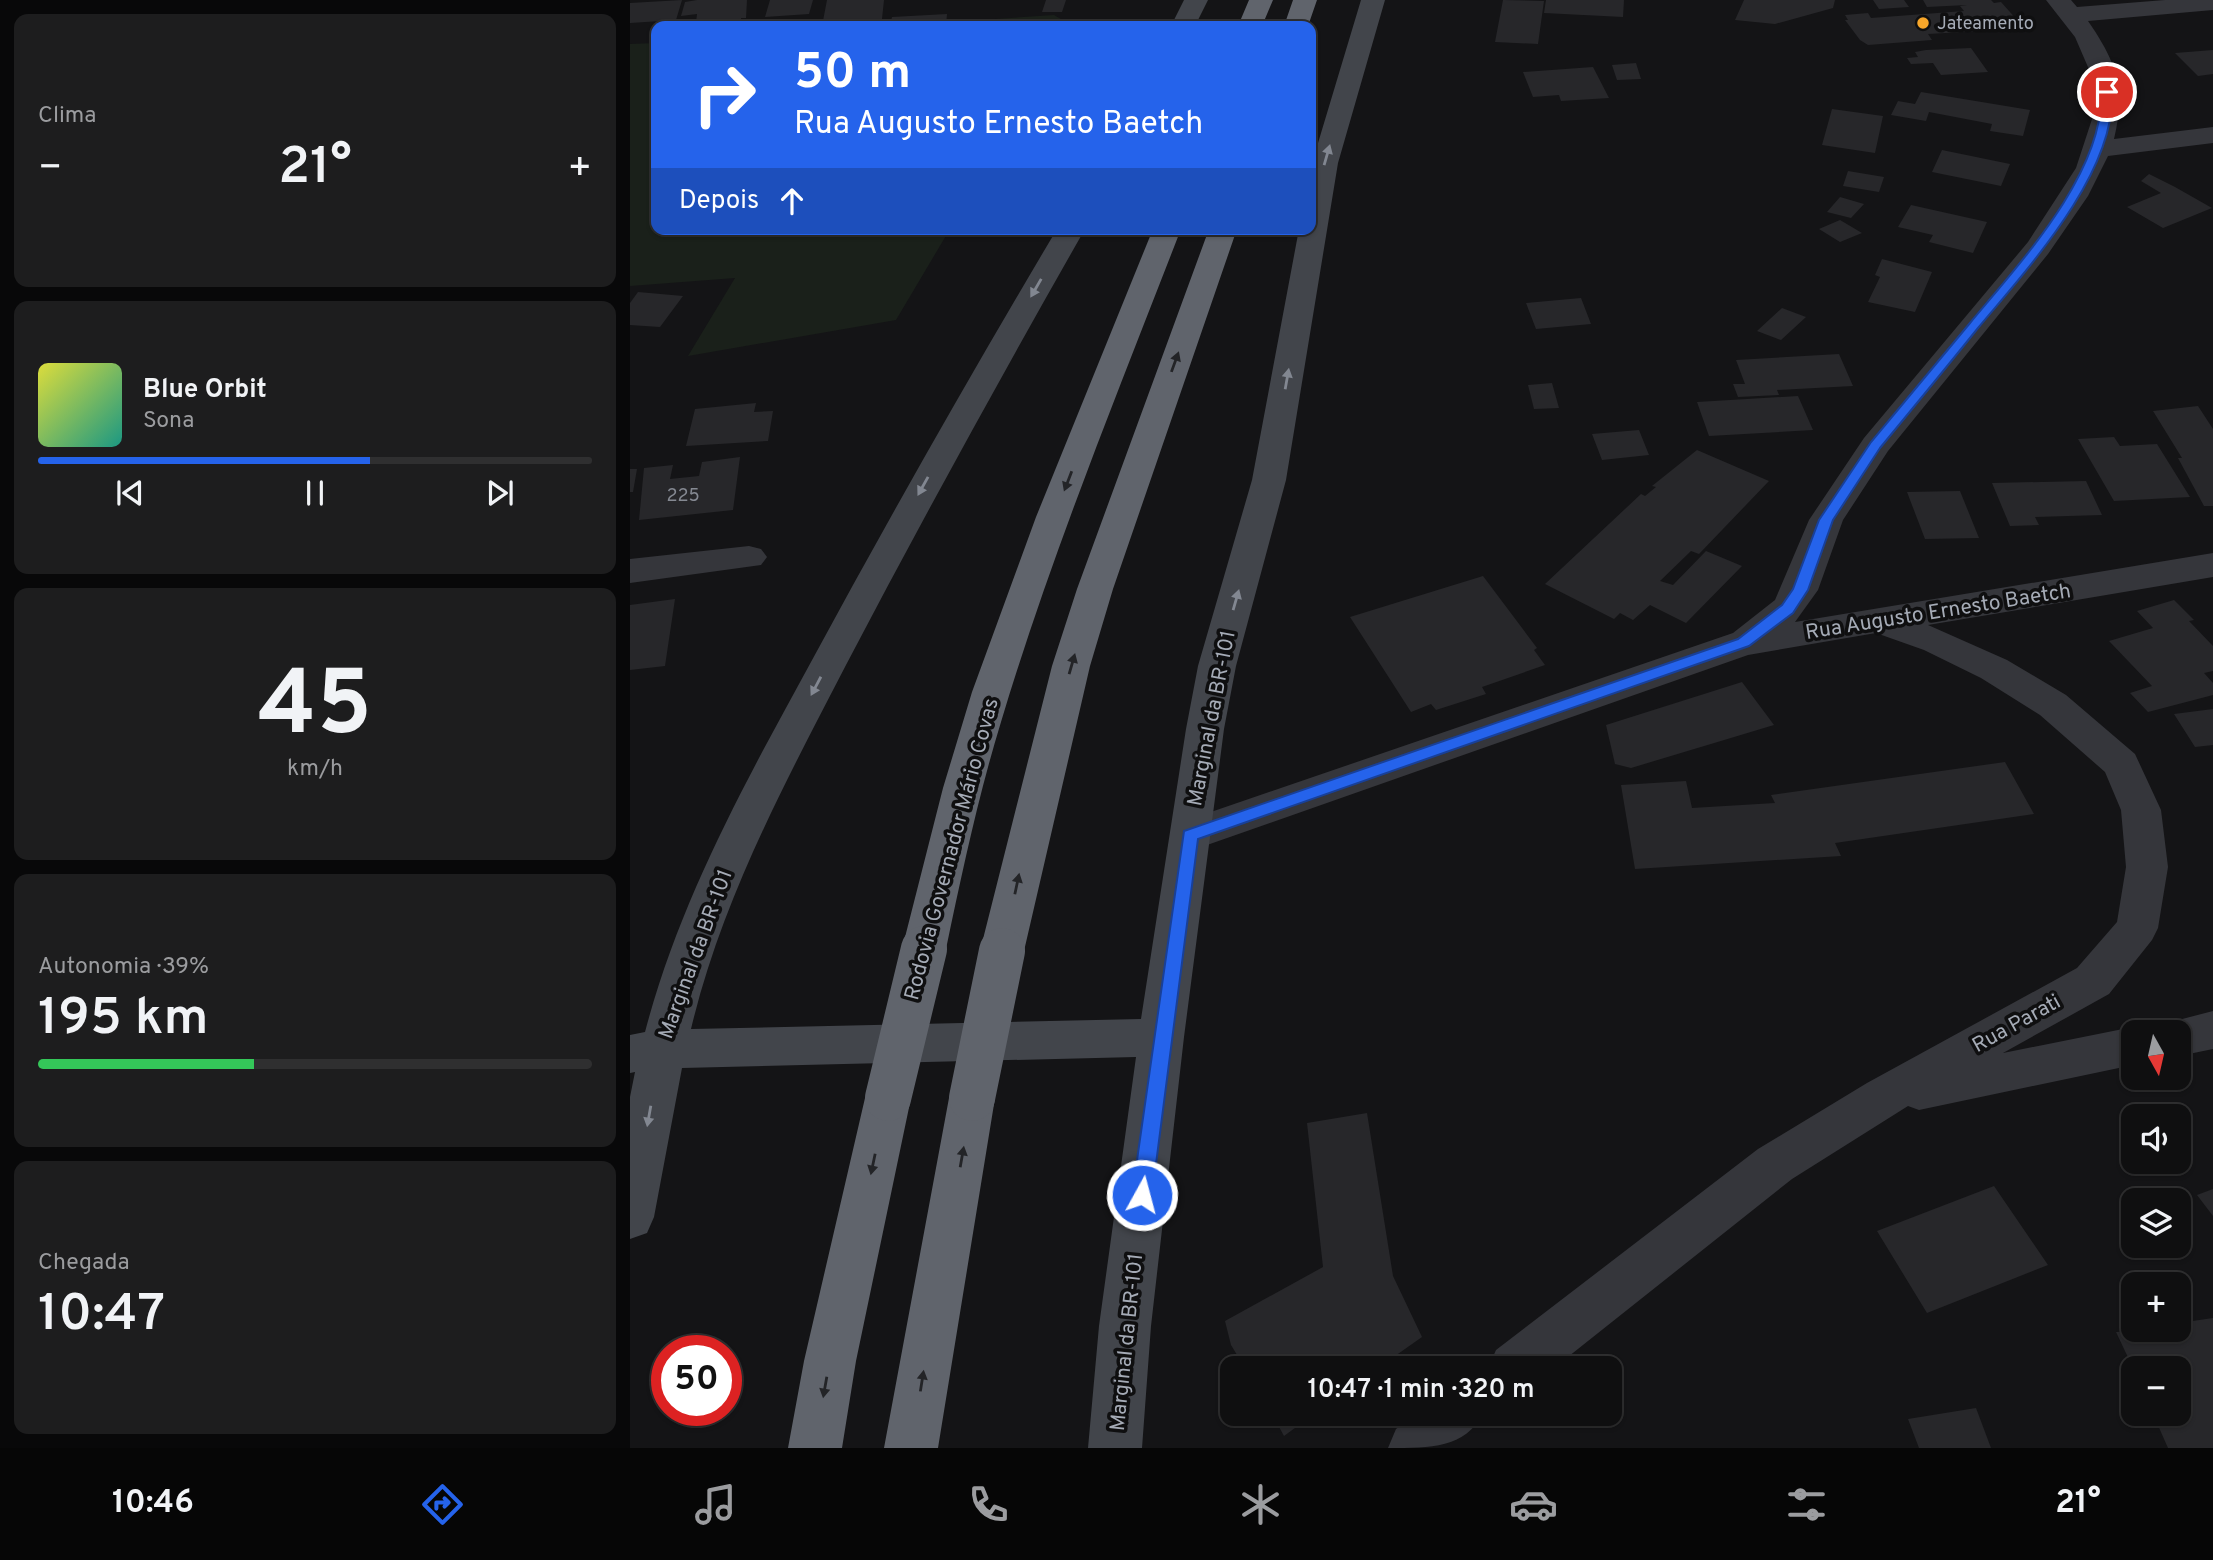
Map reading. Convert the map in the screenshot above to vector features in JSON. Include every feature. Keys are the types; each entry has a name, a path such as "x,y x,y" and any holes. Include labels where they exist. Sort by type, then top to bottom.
{"highway":[{"path":"1252,21 1261,0"},
{"path":"1298,21 1305,0"},
{"name":"Rodovia Governador Mário Covas","path":"814,1448 830,1361 943,862 991,693 1092,417 1165,235"},
{"path":"912,1448 972,1098 1002,951 1071,666 1099,576 1221,235"}],"main road":[{"path":"1186,21 1196,0"},
{"name":"Marginal da BR-101","path":"1316,214 1325,163 1373,0"},
{"name":"Marginal da BR-101","path":"630,1217 645,1051 692,950 722,873 751,811 941,453 1068,235"},
{"name":"Marginal da BR-101","path":"1115,1448 1125,1326 1161,1037 1217,666 1269,480 1312,235"},
{"path":"645,1051 1161,1037"}],"street":[{"path":"2064,7 2213,3"},
{"path":"1743,643 1788,609 1800,590 1826,520 1850,480 1875,445 2050,234 2098,149 2108,111 2104,72 2086,34 2064,7"},
{"path":"2098,149 2213,135"},
{"path":"630,570 748,557"},
{"name":"Rua Augusto Ernesto Baetch","path":"1190,835 1743,643 2213,565"},
{"name":"Rua Parati","path":"1529,1356 1670,1243 1775,1164 1882,1097 2092,981 2137,928 2147,867 2141,810 2121,764 2053,705 1994,668 1937,641 1878,621"},
{"path":"2191,1035 2213,1030"},
{"path":"1882,1097 2121,1048"},
{"path":"1415,1448 1442,1426"}],"shaded area":[{"path":"1054,15 1064,21 965,21"},
{"path":"651,43 651,235 946,235 896,320 688,356 735,278 630,286 630,44"}],"building":[{"path":"682,0 676,20 630,23 630,3"},
{"path":"747,0 746,18 741,18 741,21 696,21 697,14 681,16 685,2"},
{"path":"770,0 813,0 809,14 765,17"},
{"path":"827,0 884,0 882,19 823,21"},
{"path":"1046,0 1066,0 1062,12 1042,12"},
{"path":"1503,0 1544,1 1538,44 1495,42"},
{"path":"1546,0 1624,0 1623,17 1544,13"},
{"path":"1744,0 1835,0 1833,8 1775,24 1735,20"},
{"path":"1873,0 1904,0 1909,7 1879,9"},
{"name":"Jateamento","path":"1923,0 2001,2 2018,21 1976,25 1981,31 1928,34 1932,40 1868,45 1860,40 1845,20 1848,20 1845,15 1868,13 1871,18 1964,11 1960,6 1967,5 1927,7"},
{"path":"947,14 946,21 891,21 892,17"},
{"path":"1971,48 1988,72 1941,75 1933,63 1911,64 1907,58 1918,57 1915,52 1926,50"},
{"path":"2213,50 2213,74 2198,76 2175,53"},
{"path":"1636,63 1641,79 1617,80 1612,65"},
{"path":"1593,67 1609,98 1561,101 1559,95 1533,97 1523,72"},
{"path":"1921,92 2030,110 2023,136 1990,131 1992,124 1929,112 1926,121 1891,115 1898,101 1915,104"},
{"path":"1832,109 1883,116 1875,153 1822,145"},
{"path":"1942,150 2010,164 2001,186 1932,172"},
{"path":"1848,171 1884,177 1879,192 1843,186"},
{"path":"2149,174 2212,208 2163,228 2127,207 2161,193 2141,181"},
{"path":"1840,197 1864,204 1851,218 1827,212"},
{"path":"1911,205 1987,222 1973,253 1929,242 1933,235 1898,227"},
{"path":"1840,220 1862,233 1840,242 1819,229"},
{"path":"1882,259 1932,272 1915,312 1868,302 1880,277 1875,275"},
{"path":"638,292 683,296 660,327 630,325 630,303"},
{"path":"1581,298 1591,324 1536,329 1526,303"},
{"path":"1782,308 1806,317 1781,340 1757,331"},
{"path":"1839,354 1853,386 1777,390 1779,395 1738,397 1733,384 1745,384 1736,360"},
{"path":"1552,383 1559,408 1534,409 1528,385"},
{"path":"1798,396 1813,430 1709,436 1697,402"},
{"path":"756,403 754,412 773,411 768,441 686,446 695,409"},
{"path":"2198,406 2213,429 2213,506 2204,506 2178,458 2182,458 2153,411"},
{"path":"1639,430 1649,455 1602,460 1592,434"},
{"path":"2114,437 2120,446 2157,444 2190,497 2114,501 2078,439"},
{"path":"1697,450 1769,481 1699,554 1691,551 1660,581 1673,585 1706,551 1742,566 1686,623 1650,605 1633,620 1620,613 1614,619 1545,584 1641,494 1645,496 1656,487 1652,486"},
{"path":"740,457 733,510 639,520 644,468 673,465 670,479 699,476 702,462"},
{"path":"630,469 637,469 633,492 630,492"},
{"path":"2086,481 2102,515 2035,517 2039,525 2010,526 1992,483"},
{"path":"1960,491 1979,538 1925,539 1907,492"},
{"path":"1483,576 1537,648 1534,650 1545,665 1482,687 1486,694 1436,710 1431,704 1411,712 1350,617"},
{"path":"675,599 665,666 630,670 630,605"},
{"path":"2174,600 2194,620 2189,621 2213,646 2213,671 2204,673 2213,683 2213,695 2148,712 2130,693 2152,686 2109,641 2153,628 2137,611"},
{"path":"1742,682 1774,725 1631,768 1615,764 1606,725"},
{"path":"2213,709 2213,745 2195,747 2174,714"},
{"path":"2005,762 2034,814 1835,843 1841,856 1635,869 1621,785 1686,781 1692,808 1775,803 1771,795"},
{"path":"1367,1113 1393,1276 1422,1337 1395,1356 1238,1356 1231,1345 1225,1321 1323,1267 1307,1123"},
{"path":"1994,1186 2048,1265 1927,1313 1877,1231"},
{"path":"2213,1189 2213,1216 2197,1195"},
{"path":"2213,1318 2213,1448 2168,1448 2158,1426 2191,1426 2191,1356 2127,1356 2116,1332 2121,1332 2121,1342 2191,1342 2191,1321"},
{"path":"1976,1408 1991,1448 1919,1448 1908,1419"},
{"path":"1279,1426 1298,1426 1284,1436"}],"place":[{"name":"Jateamento","path":"1923,23"}],"route":[{"path":"1142,1195 1190,835 1743,643 1788,609 1800,590 1826,520 1850,480 1875,445 2050,234 2098,149 2108,111 2107,92"}]}
